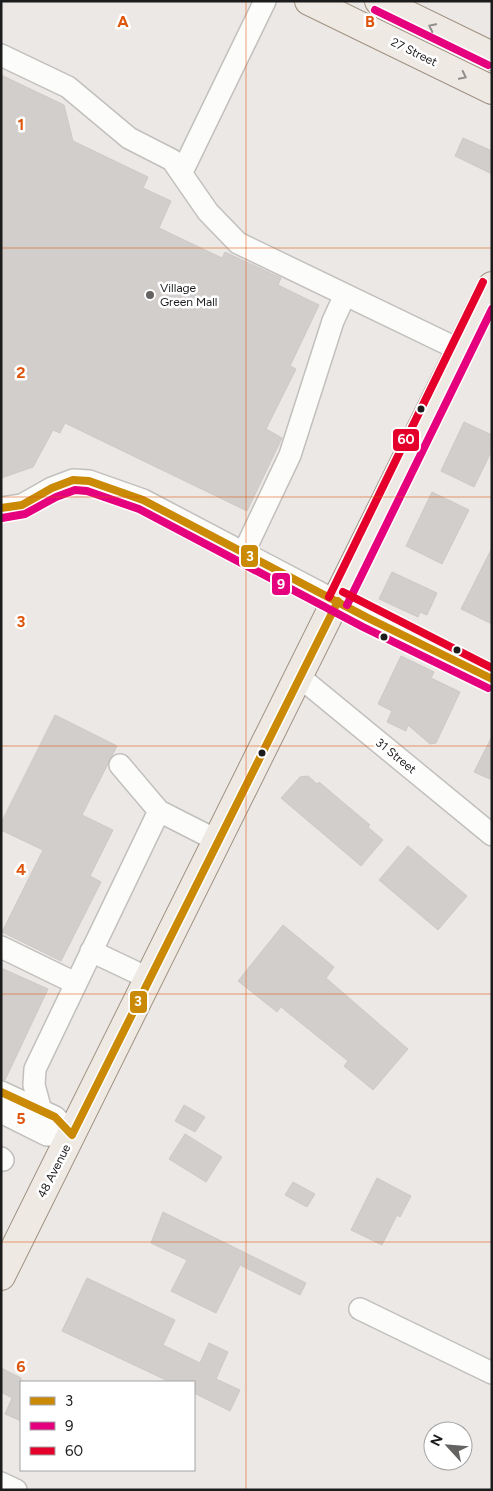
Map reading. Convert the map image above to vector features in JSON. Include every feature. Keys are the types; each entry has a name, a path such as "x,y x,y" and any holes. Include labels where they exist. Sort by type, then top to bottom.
{"main road":[{"name":"27 Street","path":"309,1 492,90"},
{"path":"378,1 492,56"},
{"name":"48 Avenue","path":"1,1276 301,678 492,286"}],"street":[{"path":"182,172 265,1"},
{"path":"1,54 68,87 129,138 172,160 208,212 238,243 460,350"},
{"path":"244,552 290,455 333,321 345,295"},
{"path":"1,508 22,504 52,488 73,480 89,481 143,500 492,679"},
{"name":"31 Street","path":"301,678 492,835"},
{"path":"120,766 159,811 218,841"},
{"path":"41,1111 34,1085 35,1069 159,811"},
{"path":"1,947 75,983"},
{"path":"91,951 150,979"},
{"path":"1,1091 14,1085 35,1069"},
{"path":"1,1091 55,1117 72,1135"},
{"path":"1,1112 47,1134 72,1135"},
{"path":"360,1309 492,1374"},
{"path":"1,1483 16,1490"}],"building":[{"name":"Village Green Mall","path":"1,75 64,105 73,141 148,177 143,188 171,201 159,228 222,258 225,252 281,278 278,285 319,305 290,366 296,369 266,429 282,438 247,511 65,423 60,433 53,430 33,467 1,478"},
{"path":"463,138 492,151 492,174 455,156"},
{"path":"464,422 492,435 492,450 474,487 441,471"},
{"path":"432,492 469,510 442,564 406,546"},
{"path":"492,548 492,624 461,609"},
{"path":"392,572 437,593 427,615 420,612 418,617 379,599"},
{"path":"401,656 434,672 431,678 460,692 436,743 430,744 408,725 406,731 387,722 392,711 378,704"},
{"path":"55,715 117,746 82,815 113,830 90,876 101,882 61,961 2,932 43,850 1,830 1,823"},
{"path":"492,736 492,780 474,772"},
{"path":"308,776 317,784 319,782 370,825 368,827 383,840 361,866 281,798 300,777"},
{"path":"408,846 467,896 438,930 379,880"},
{"path":"283,925 334,967 326,978 408,1049 373,1090 344,1066 348,1061 281,1007 277,1012 238,981"},
{"path":"1,968 48,989 5,1080 1,1080"},
{"path":"184,1105 205,1117 195,1132 175,1121"},
{"path":"185,1134 222,1157 206,1182 169,1159"},
{"path":"377,1178 411,1196 400,1217 397,1215 382,1245 351,1230"},
{"path":"293,1182 315,1194 307,1207 285,1195"},
{"path":"163,1212 306,1283 300,1295 240,1265 216,1313 171,1291 187,1260 151,1243"},
{"path":"87,1278 175,1320 163,1345 200,1363 209,1343 228,1352 216,1379 240,1390 230,1411 195,1394 195,1381 168,1381 62,1331"},
{"path":"1,1368 21,1378 20,1421 5,1414 12,1398 1,1392"}],"transit line":[{"name":"9","path":"375,10 488,65"},
{"name":"60","path":"329,597 483,282"},
{"name":"9","path":"347,605 492,309"},
{"name":"3","path":"1,508 22,505 52,488 73,480 89,481 143,500 368,618 492,679"},
{"name":"9","path":"2,518 25,514 56,497 75,490 87,491 139,509 363,627 488,688"},
{"name":"60","path":"343,592 492,668"},
{"name":"3","path":"72,1135 338,601"},
{"name":"3","path":"1,1092 55,1117 72,1135"}],"place":[{"name":"Village Green Mall","path":"150,295"}]}
